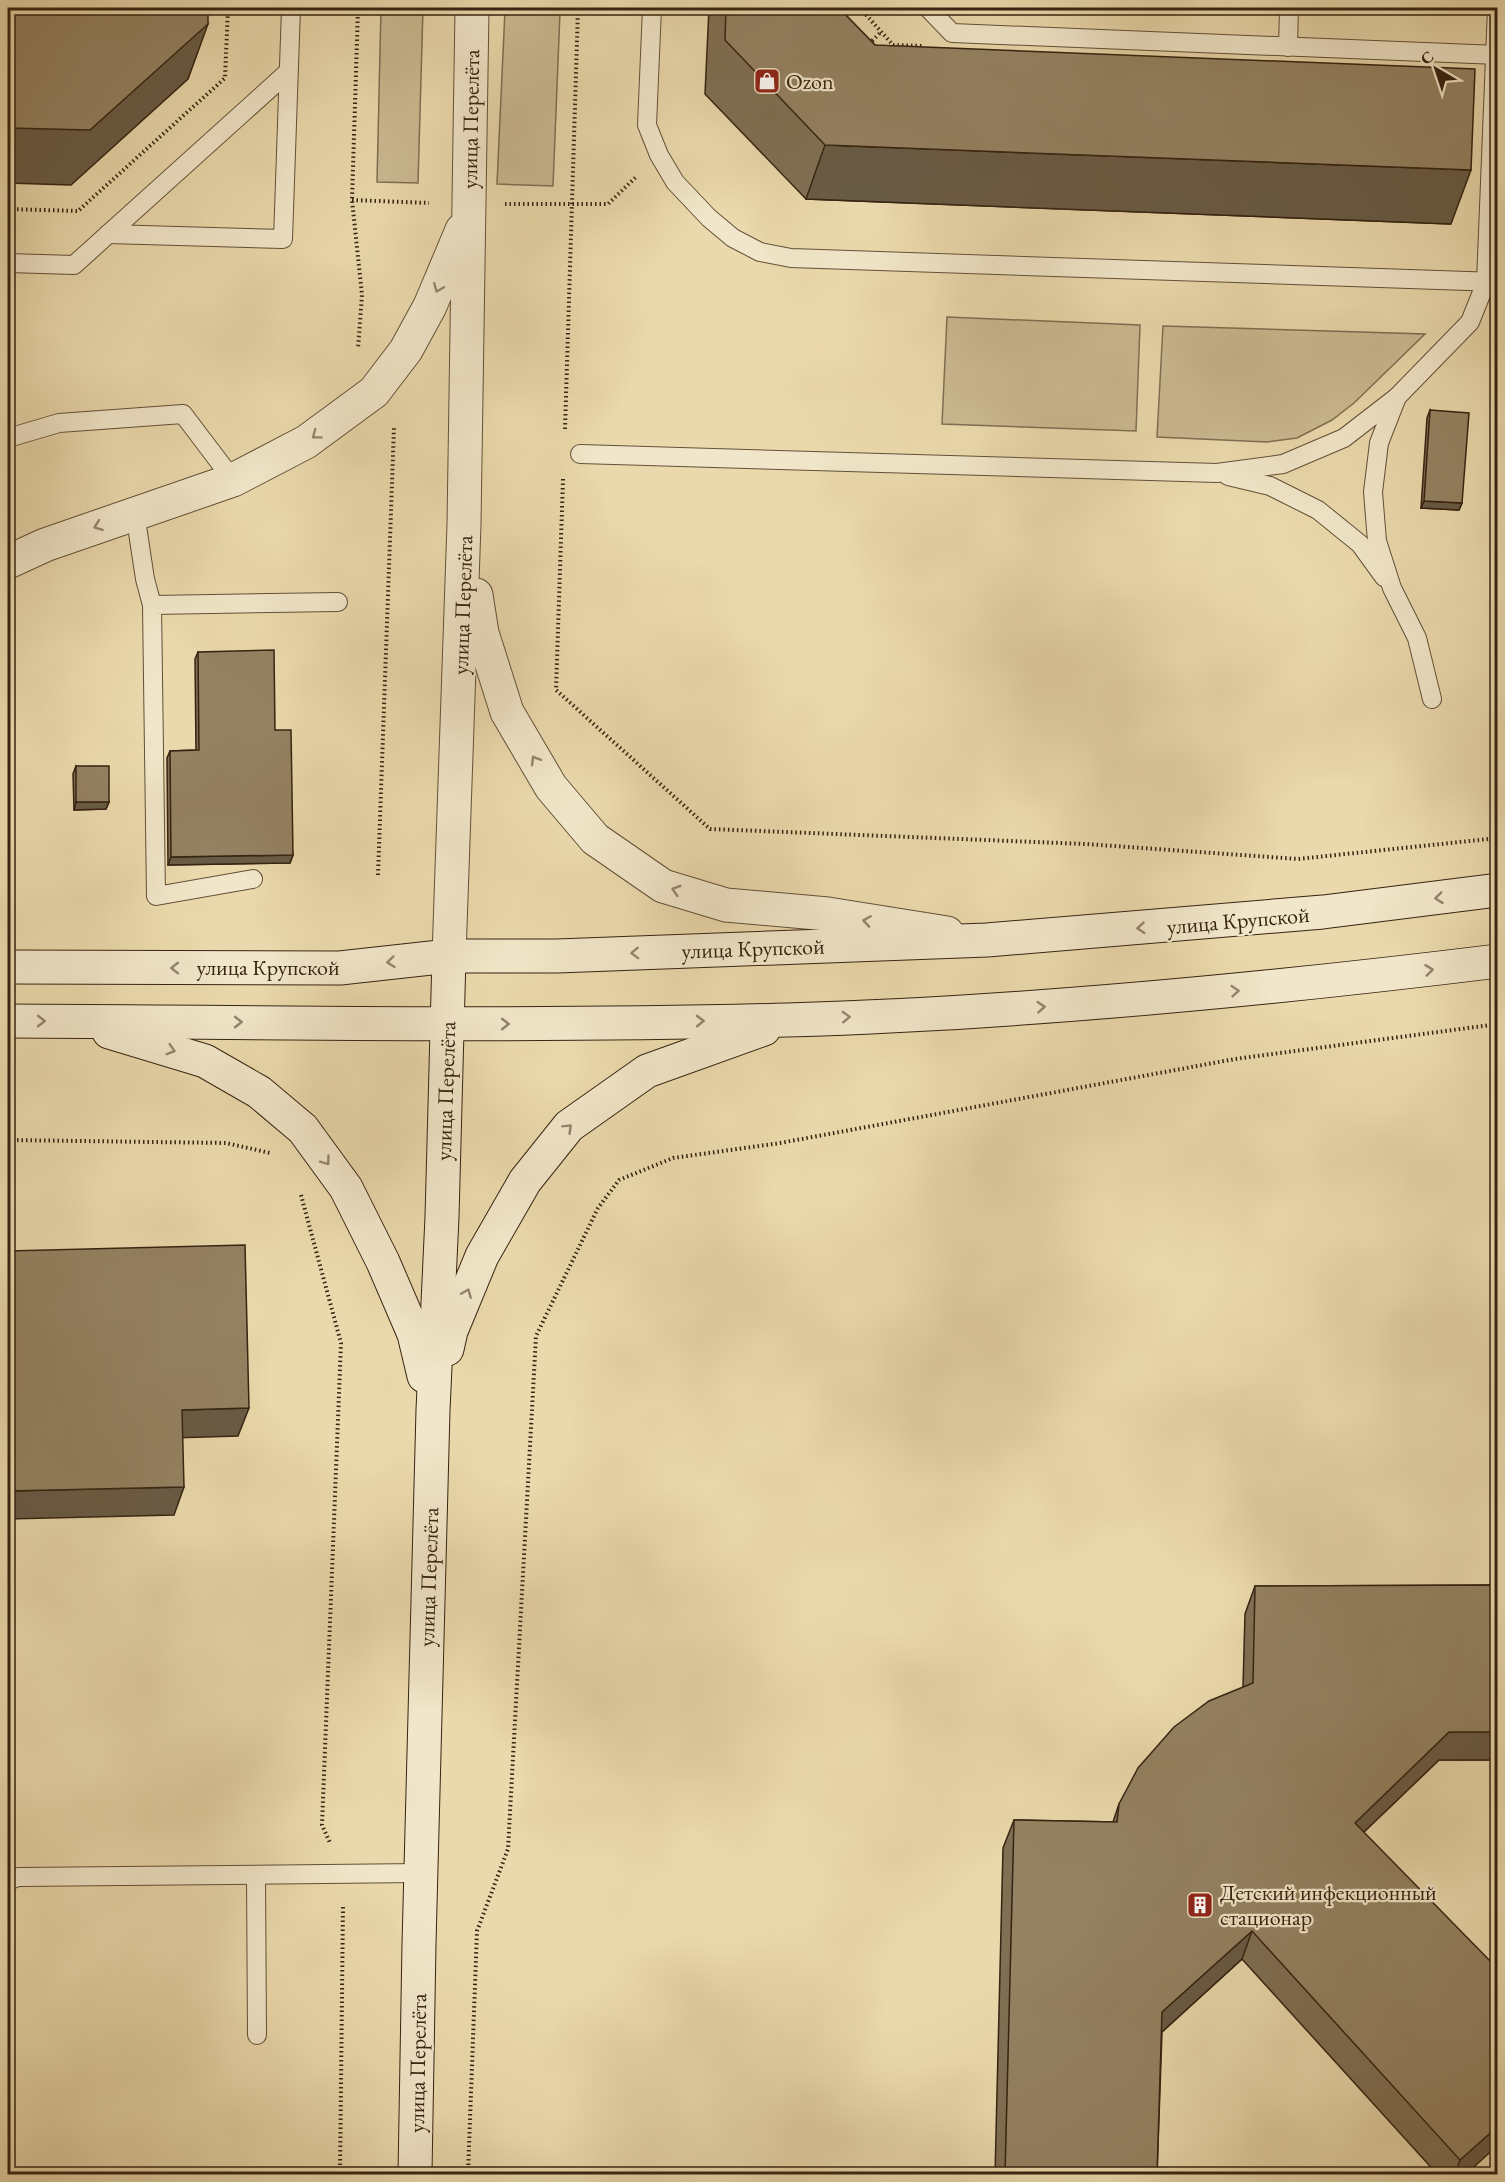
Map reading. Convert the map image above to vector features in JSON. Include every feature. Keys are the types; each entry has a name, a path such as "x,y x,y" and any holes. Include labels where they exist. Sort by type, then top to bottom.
{"main road":[{"name":"улица Перелёта","path":"415,2175 420,1873 433,1410 442,1217 464,524 472,8"},
{"path":"8,562 45,545 233,480 306,442 374,392 406,350 426,315 468,215"},
{"path":"464,524 482,633 507,712 551,787 595,839 663,886 726,905 828,914 987,940"},
{"name":"улица Крупской","path":"8,967 340,968 449,956 556,956 987,940 1323,912 1497,890"},
{"path":"8,1021 554,1024 788,1020 1121,1001 1318,984 1497,962"},
{"path":"433,1410 451,1331 482,1256 525,1181 569,1125 647,1071 788,1020"},
{"path":"74,1021 206,1061 259,1092 303,1129 346,1188 383,1262 414,1334 433,1410"}],"lane":[{"path":"108,234 283,239 291,8"},
{"path":"652,8 647,125 658,155 675,182 709,218 733,238 760,252 791,258 1492,282"},
{"path":"928,8 952,33 1496,55"},
{"path":"1287,47 1289,8"},
{"path":"580,454 1217,474 1283,464 1344,438 1397,397 1470,322 1492,282 1497,8"},
{"path":"8,263 74,265 288,72"},
{"path":"1397,397 1380,443 1373,492 1377,541 1392,588 1417,638 1432,699"},
{"path":"8,438 59,423 183,414 233,480"},
{"path":"1217,474 1270,486 1318,510 1360,544 1392,588"},
{"path":"135,513 145,579 152,605 156,896 253,879"},
{"path":"152,605 338,602"},
{"path":"8,1881 18,1877 420,1873"},
{"path":"256,1875 257,2035"}],"path":[{"path":"12,8 8,12 15,21"},
{"path":"8,209 78,211 225,78 228,8"},
{"path":"357,8 352,200 362,295 358,354"},
{"path":"565,430 578,8"},
{"path":"860,8 893,45"},
{"path":"865,47 881,32"},
{"path":"352,200 429,202"},
{"path":"504,204 608,204"},
{"path":"378,875 394,417"},
{"path":"563,477 556,690 710,829 1086,844 1298,859 1497,838"},
{"path":"468,2175 477,1931 508,1849 536,1336 598,1208 619,1180 673,1158 780,1143 1234,1059 1497,1024"},
{"path":"8,1140 226,1143 276,1154"},
{"path":"300,1191 341,1343 322,1825 344,1874 340,2175"}],"shaded area":[{"path":"381,8 423,8 418,183 377,182"},
{"path":"1108,8 1261,8 1261,12 1106,10"},
{"path":"505,10 560,12 553,186 497,184"},
{"path":"947,317 1140,325 1136,431 942,424"},
{"path":"1163,326 1425,334 1354,403 1332,420 1297,438 1267,442 1157,437"}],"building":[{"path":"22,8 208,8 208,24 90,130 8,128 8,21"},
{"path":"726,8 839,8 875,45 1475,69 1471,170 825,145 725,40"},
{"path":"1430,410 1469,413 1462,503 1424,501"},
{"path":"274,650 275,730 291,730 293,855 171,857 170,751 199,750 198,652"},
{"path":"76,766 109,766 109,802 76,802"},
{"path":"245,1245 249,1408 182,1410 184,1487 8,1491 8,1251"},
{"name":"Детский инфекционный стационар","path":"1497,1585 1497,1732 1449,1732 1355,1823 1497,1968 1497,2127 1460,2160 1252,1931 1162,2012 1157,2175 1005,2175 1014,1820 1117,1822 1119,1804 1138,1768 1174,1727 1209,1701 1253,1683 1255,1586"}],"place":[{"name":"Ozon","path":"767,81"},
{"name":"Детский инфекционный стационар","path":"1200,1905"}]}
